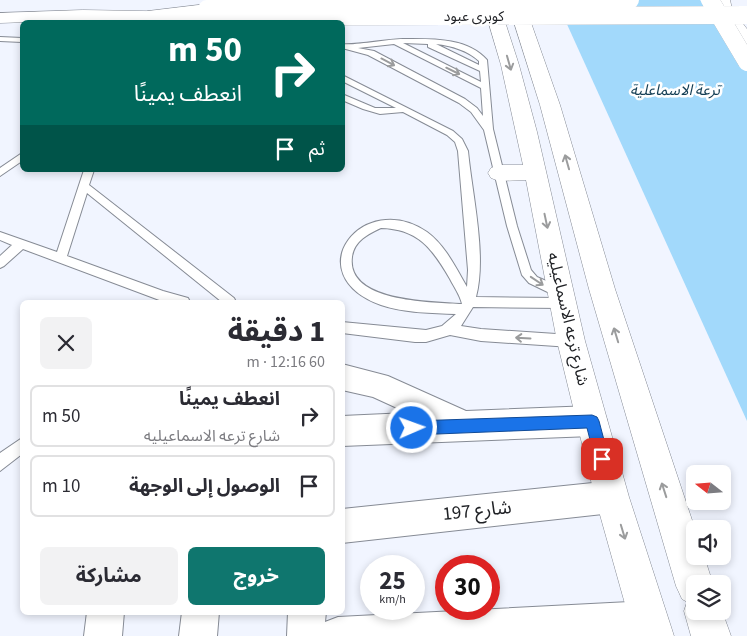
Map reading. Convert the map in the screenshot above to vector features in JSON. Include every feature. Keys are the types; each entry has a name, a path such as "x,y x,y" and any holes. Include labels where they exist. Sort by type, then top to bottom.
{"main road":[{"name":"شارع ترعه الاسماعيليه","path":"490,0 518,96 536,172 571,341 612,497 652,628"},
{"path":"515,0 550,105 605,298 692,575"},
{"path":"0,18 83,15 148,16 329,3 630,0"},
{"path":"710,0 747,62"},
{"path":"724,0 747,33"},
{"path":"724,0 724,9 747,40"},
{"path":"739,0 747,15"},
{"name":"كوبرى عبود","path":"204,13 747,15"},
{"name":"كوبرى عبود","path":"345,28 747,26"},
{"path":"0,29 20,28"},
{"path":"499,173 536,172"},
{"path":"706,620 711,636"}],"street":[{"path":"345,377 354,378 389,390 464,426"},
{"path":"345,431 592,421"},
{"name":"شارع 197","path":"345,526 612,497"},
{"path":"103,636 106,615"},
{"path":"198,636 201,615"},
{"path":"306,636 307,615"},
{"path":"338,636 652,628"}],"lane":[{"path":"0,39 20,40"},
{"path":"394,41 485,87"},
{"path":"346,46 394,41 451,44 472,49 483,60 489,130 512,226 526,272 533,280 562,298"},
{"path":"427,42 484,70"},
{"path":"346,46 371,53 462,101 474,110 489,130"},
{"path":"345,79 450,133 462,146 475,259 473,288 467,306 463,316 448,329 433,335 418,336 345,326"},
{"path":"345,97 378,112 392,113 405,109"},
{"path":"0,173 20,158"},
{"path":"60,259 88,172"},
{"path":"84,186 227,300"},
{"path":"467,306 435,247 429,240 413,229 393,224 372,226 356,236 350,244 345,261 347,271 352,279 370,294 381,300 406,306 467,306 562,298"},
{"path":"0,236 178,300"},
{"path":"0,263 21,244"},
{"path":"448,329 481,335 571,341"},
{"path":"0,463 20,447"}],"water":[{"name":"ترعة الاسماعلية","path":"556,0 700,0 747,67 747,421"}],"route":[{"path":"412,428 592,421 602,459"}]}
